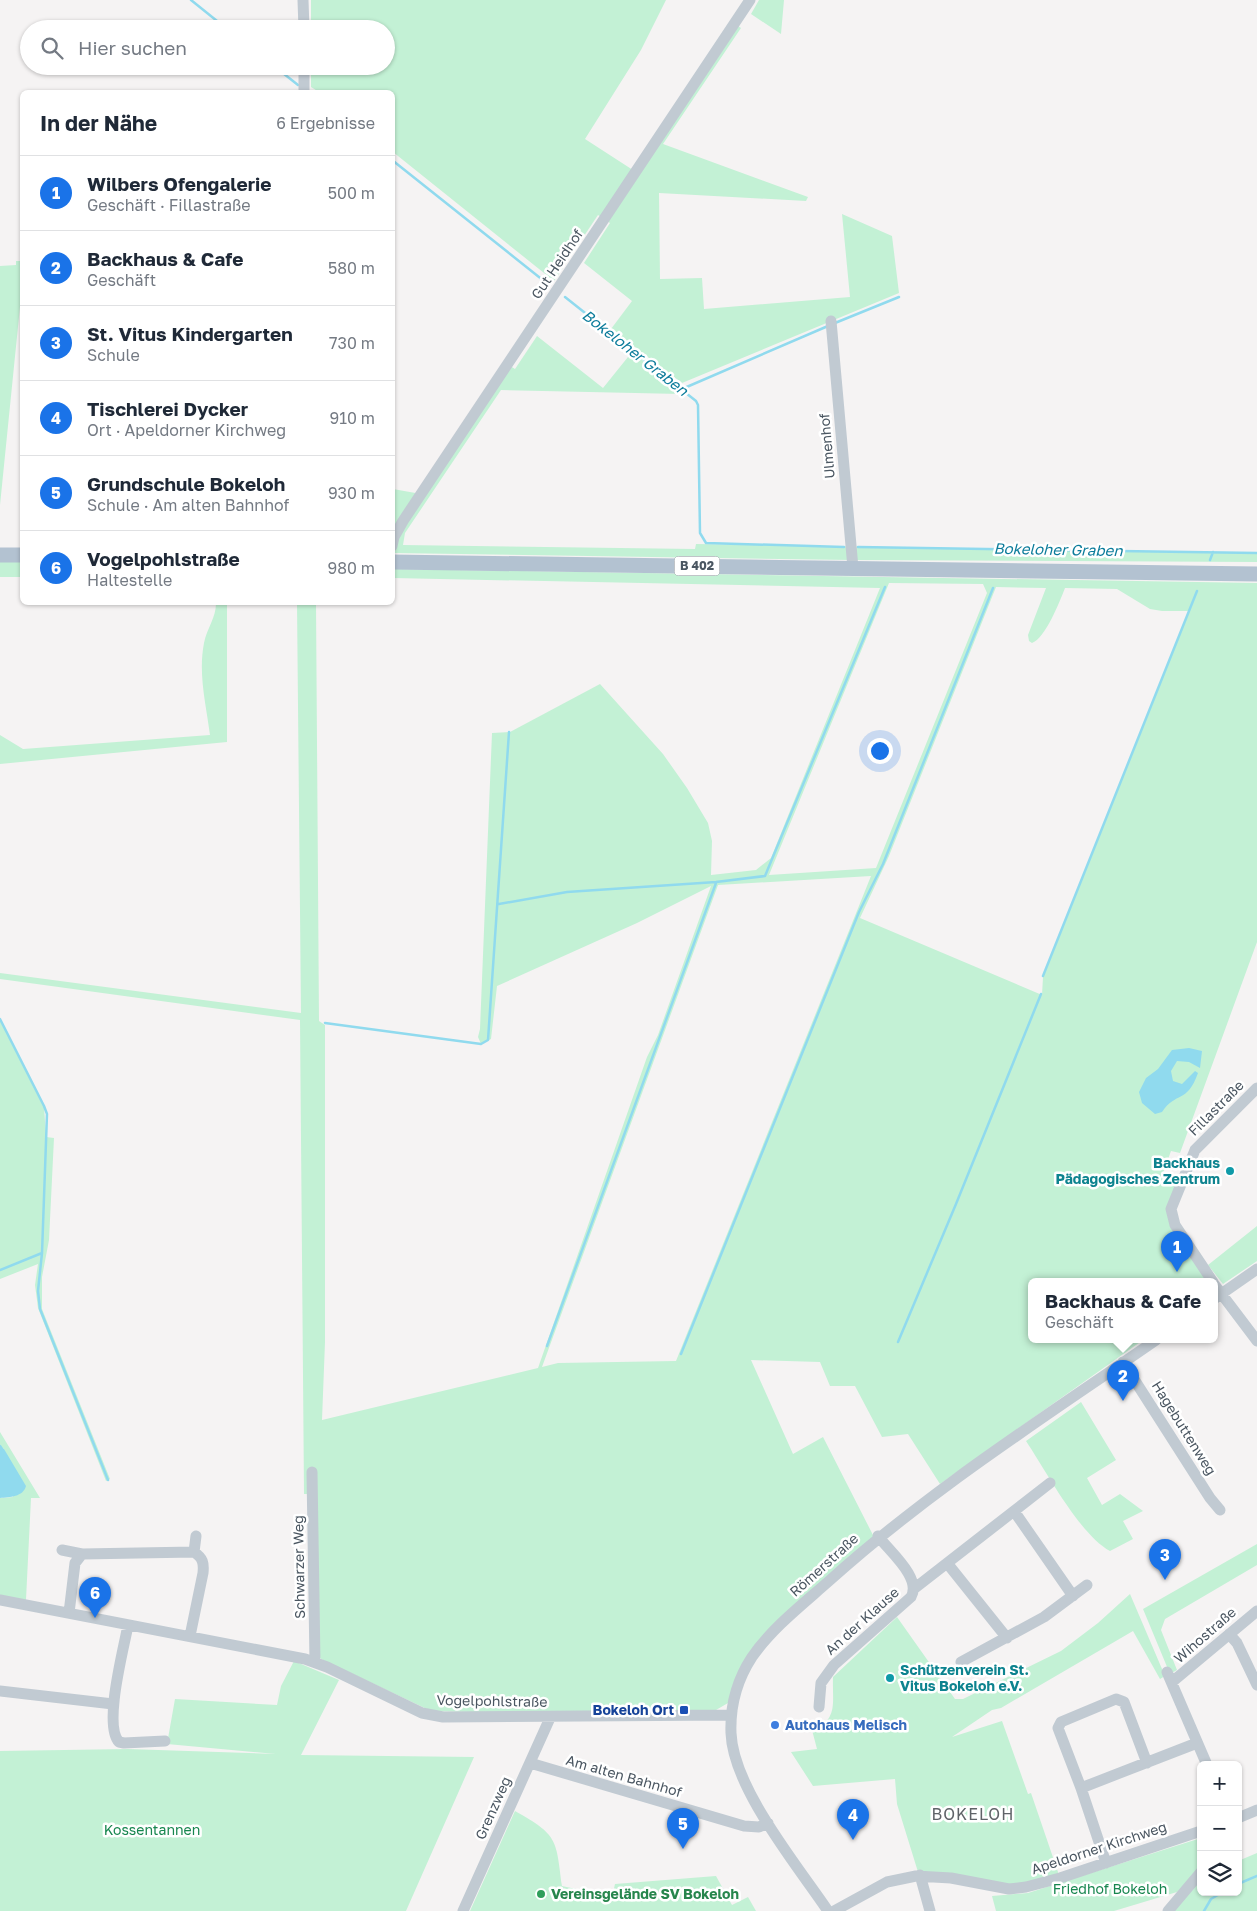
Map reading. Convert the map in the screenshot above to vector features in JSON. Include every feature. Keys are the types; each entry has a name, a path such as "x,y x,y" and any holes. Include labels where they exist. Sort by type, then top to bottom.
{"main road":[{"path":"0,555 20,555"},
{"name":"B 402","path":"395,562 1257,574"}],"street":[{"path":"303,0 304,20"},
{"name":"Gut Heidhof","path":"395,535 750,0"},
{"path":"304,75 304,90"},
{"name":"Ulmenhof","path":"831,322 853,568"},
{"name":"Fillastraße","path":"1211,1278 1175,1225 1171,1209 1195,1150 1257,1088"},
{"path":"1218,1297 1257,1269"},
{"name":"Fillastraße","path":"1218,1297 1257,1342"},
{"name":"Römerstraße","path":"828,1911 744,1783 732,1752 731,1715 737,1685 752,1656 796,1610 878,1536 942,1488 1152,1343"},
{"name":"Hagebuttenweg","path":"1123,1362 1210,1498 1220,1510"},
{"name":"Schwarzer Weg","path":"312,1472 314,1662"},
{"path":"915,1588 1050,1483"},
{"path":"1014,1511 1072,1596"},
{"path":"194,1552 196,1536"},
{"name":"An der Klause","path":"818,1708 821,1683 834,1665 911,1597 915,1588 913,1579 878,1536"},
{"path":"62,1550 82,1554 194,1552 200,1556 204,1564 203,1573 190,1636"},
{"path":"69,1613 75,1562 82,1554"},
{"path":"947,1563 1007,1638"},
{"path":"961,1662 1044,1617 1087,1585"},
{"name":"Vogelpohlstraße","path":"0,1600 314,1662 430,1715 550,1718 731,1715"},
{"name":"Wihostraße","path":"1197,1743 1170,1677 1257,1611"},
{"path":"128,1625 113,1704 114,1734 119,1742 165,1741"},
{"path":"1229,1634 1237,1643 1257,1685"},
{"path":"0,1691 113,1704"},
{"path":"1106,1863 1081,1788 1058,1728 1061,1722 1116,1699 1124,1702 1147,1763"},
{"name":"Grenzweg","path":"463,1911 550,1718"},
{"path":"1081,1788 1197,1743 1205,1761"},
{"name":"Am alten Bahnhof","path":"530,1763 744,1826 759,1827 768,1822"},
{"path":"1242,1816 1257,1810"},
{"name":"Apeldorner Kirchweg","path":"834,1911 887,1882 920,1875 958,1879 1009,1889 1060,1878 1197,1832"},
{"path":"920,1875 930,1911"},
{"path":"1168,1911 1197,1877"}],"green space":[{"path":"311,0 666,0 641,50 585,139 636,172 735,24 741,28 663,144 808,197 806,201 659,193 660,279 702,278 704,309 850,297 842,214 892,236 899,293 682,383 611,329 632,301 584,263 610,223 598,215 554,281 395,154 395,90 316,90 311,87 311,75 395,75 395,20 311,20"},
{"path":"759,0 784,0 781,34 751,14"},
{"path":"16,261 20,261 20,307 0,505 0,266 16,265"},
{"path":"537,336 603,388 632,352 678,389 681,394 501,390 405,533 403,545 695,549 696,544 1213,552 1257,554 1257,562 852,560 395,553 395,489 421,494 507,364 515,369"},
{"path":"0,561 20,561 20,577 0,577"},
{"path":"395,569 1257,583 1257,942 1180,1153 1171,1151 1163,1173 1172,1176 1177,1186 1169,1210 1205,1278 1028,1278 1028,1343 1139,1343 940,1484 908,1434 882,1437 855,1386 830,1386 820,1362 751,1360 793,1454 823,1437 874,1537 764,1639 728,1703 716,1710 552,1714 431,1711 321,1659 315,1649 312,1494 304,1494 300,1020 0,979 0,973 301,1013 297,605 316,605 319,1021 325,1025 325,1342 322,1420 538,1368 647,1057 658,1035 711,886 637,923 497,986 491,1039 481,1044 478,1037 480,1029 492,733 510,732 600,684 663,754 687,788 708,823 712,841 711,875 756,870 771,858 880,588 395,578","holes":["889,583 983,584 987,593 876,868 769,875","996,587 1046,588 1028,635 1029,641 1032,643 1042,635 1047,627 1065,588 1117,589 1150,609 1189,611 1043,977 1042,995 860,918 889,856","871,876 676,1361 558,1363 542,1367 718,885"]},
{"path":"216,605 227,605 227,742 0,764 0,735 23,749 210,735 203,689 202,655 207,633 215,613"},
{"path":"0,1019 44,1106 46,1137 54,1138 49,1240 42,1277 42,1309 110,1479 106,1481 38,1308 35,1285 38,1264 0,1279"},
{"path":"1257,1226 1257,1261 1223,1284 1208,1265"},
{"path":"1081,1402 1116,1460 1087,1478 1102,1505 1120,1494 1143,1511 1123,1521 1133,1539 1110,1551 1087,1531 1076,1517 1053,1485 1026,1441"},
{"path":"0,1432 40,1498 31,1498 26,1600 0,1595 0,1498 13,1497 4,1449 0,1448"},
{"path":"1257,1544 1257,1565 1165,1619 1161,1630 1177,1670 1170,1674 1143,1609"},
{"path":"1130,1594 1165,1676 1160,1679 1133,1631 1001,1708 992,1710 952,1737 1002,1721 1028,1794 1031,1793 1059,1875 1009,1886 918,1872 897,1804 895,1779 813,1786 791,1752 817,1749 812,1730 827,1721 830,1715 833,1702 833,1677 897,1617 955,1699 963,1699 1061,1651 1098,1623"},
{"name":"Kossentannen","path":"294,1661 339,1680 301,1755 474,1757 406,1911 0,1911 0,1751 128,1749 276,1754 167,1744 175,1699 277,1705 281,1686"},
{"path":"515,1811 540,1826 552,1840 556,1848 562,1886 612,1897 615,1884 716,1876 732,1905 748,1897 756,1911 470,1911"},
{"name":"Friedhof Bokeloh","path":"1197,1839 1197,1873 1177,1892 1114,1911 996,1911 992,1896 1028,1893"},
{"path":"1257,1853 1257,1911 1172,1911 1197,1883 1197,1896 1242,1896 1242,1859"}],"water":[{"path":"1189,1048 1202,1051 1200,1068 1189,1062 1177,1061 1171,1071 1173,1081 1182,1084 1195,1071 1198,1073 1194,1083 1190,1089 1172,1101 1162,1112 1155,1114 1142,1103 1139,1092 1146,1078 1158,1069 1172,1050"},
{"path":"0,1448 4,1449 26,1486 16,1496 0,1498"}],"waterway":[{"name":"Bokeloher Graben","path":"191,0 216,20"},
{"name":"Bokeloher Graben","path":"285,75 298,85"},
{"name":"Bokeloher Graben","path":"395,162 549,285"},
{"name":"Bokeloher Graben","path":"565,297 696,401 698,405 700,533 706,543 844,547"},
{"path":"835,323 899,297"},
{"path":"682,389 828,326"},
{"name":"Bokeloher Graben","path":"858,547 1257,553"},
{"name":"Bokeloher Graben","path":"1210,560 1213,552"},
{"path":"499,904 567,892 716,882 765,876 885,587"},
{"path":"681,1354 859,912 883,864 993,588"},
{"path":"1043,976 1197,591"},
{"path":"325,1023 481,1044 488,1040 509,732"},
{"path":"547,1346 716,883"},
{"path":"898,1342 1041,994"},
{"path":"0,1019 47,1114 42,1253 0,1270"},
{"path":"42,1253 38,1291 40,1309 108,1480"},
{"path":"1242,1882 1257,1876"},
{"path":"1204,1911 1211,1899 1216,1896"}],"place":[{"name":"Backhaus Pädagogisches Zentrum","path":"1230,1171"},
{"name":"Wilbers Ofengalerie","path":"1177,1272"},
{"name":"Backhaus & Cafe","path":"1123,1401"},
{"name":"St. Vitus Kindergarten","path":"1165,1580"},
{"name":"Vogelpohlstraße","path":"95,1618"},
{"name":"Schützenverein St. Vitus Bokeloh e.V.","path":"890,1678"},
{"name":"Bokeloh Ort","path":"684,1710"},
{"name":"Autohaus Melisch","path":"775,1725"},
{"name":"Tischlerei Dycker","path":"853,1840"},
{"name":"Grundschule Bokeloh","path":"683,1849"},
{"name":"Vereinsgelände SV Bokeloh","path":"541,1894"}],"district":[{"name":"BOKELOH","path":"973,1814"}]}
